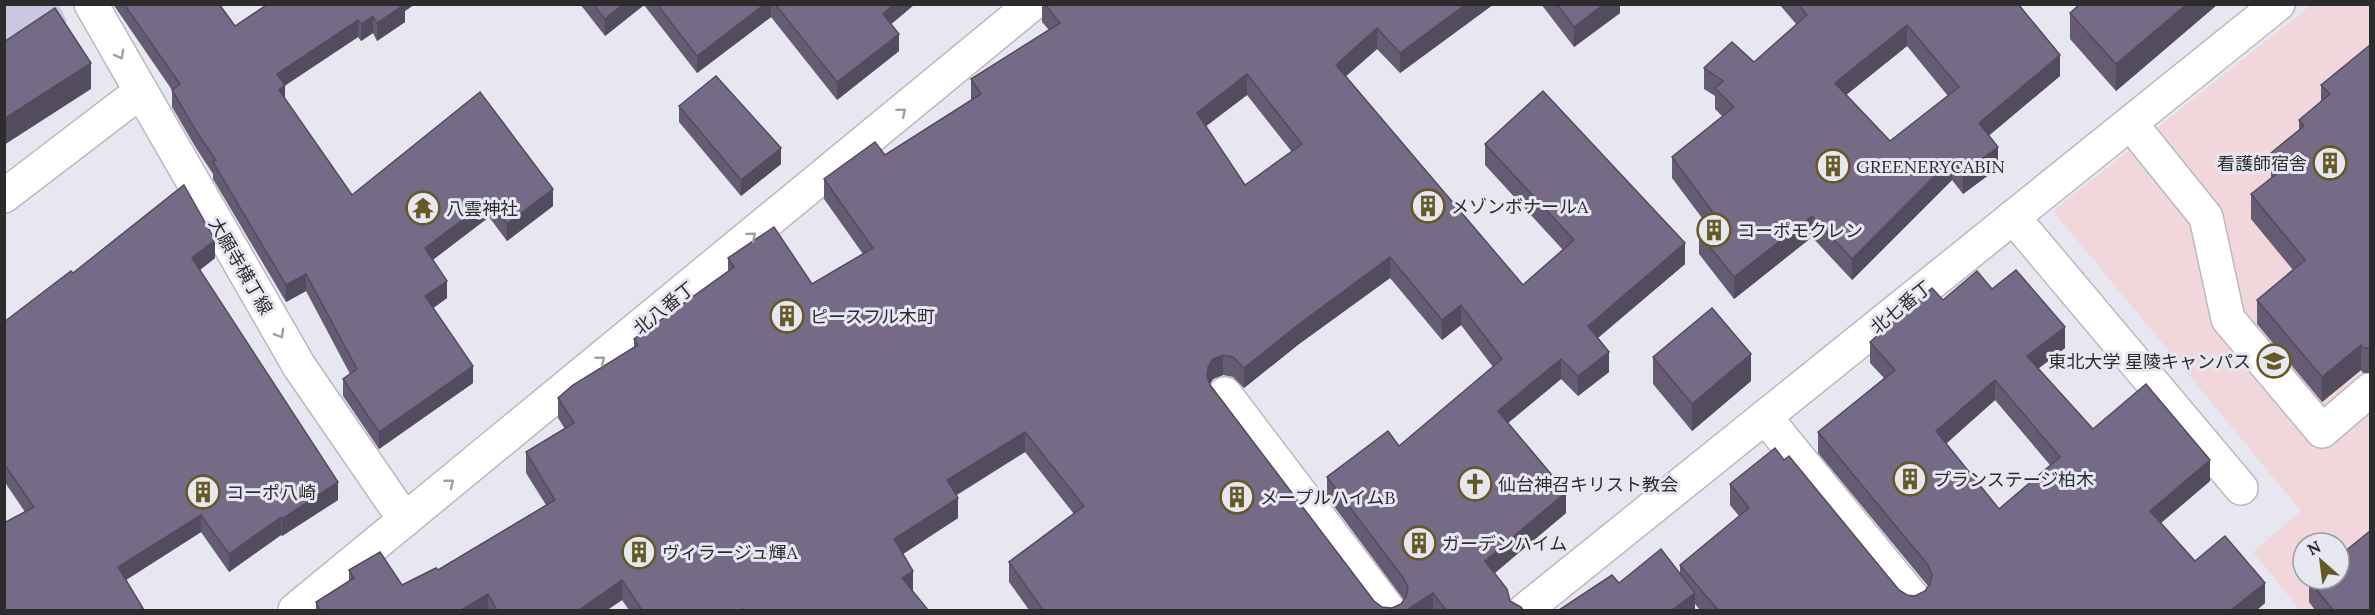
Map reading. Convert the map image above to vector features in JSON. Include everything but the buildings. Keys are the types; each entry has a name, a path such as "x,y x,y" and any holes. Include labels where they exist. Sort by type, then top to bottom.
{"street":[{"name":"大願寺横丁線","path":"91,4 299,366 405,520"},
{"name":"北八番丁","path":"295,610 1032,4"},
{"name":"北七番丁","path":"1525,610 2278,4"},
{"path":"4,196 140,92"},
{"path":"2131,124 2206,217 2228,319 2322,431 2370,390"},
{"path":"2013,217 2241,488"},
{"path":"1225,394 1389,610"},
{"path":"1765,417 1913,598"}],"shaded area":[{"path":"5,5 59,5 67,21 5,63"},
{"name":"東北大学 星陵キャンパス","path":"2311,5 2370,5 2370,610 2300,610 2253,552 2301,511 2053,211"}],"place":[{"name":"看護師宿舎","path":"2330,163"},
{"name":"GREENERYCABIN","path":"1833,166"},
{"name":"メゾンボナールA","path":"1428,206"},
{"name":"八雲神社","path":"423,208"},
{"name":"コーポモクレン","path":"1714,230"},
{"name":"ピースフル木町","path":"787,316"},
{"name":"東北大学 星陵キャンパス","path":"2274,361"},
{"name":"プランステージ柏木","path":"1910,479"},
{"name":"仙台神召キリスト教会","path":"1475,484"},
{"name":"コーポ八崎","path":"203,492"},
{"name":"メープルハイムB","path":"1237,497"},
{"name":"ガーデンハイム","path":"1419,543"},
{"name":"ヴィラージュ輝A","path":"639,552"}]}
